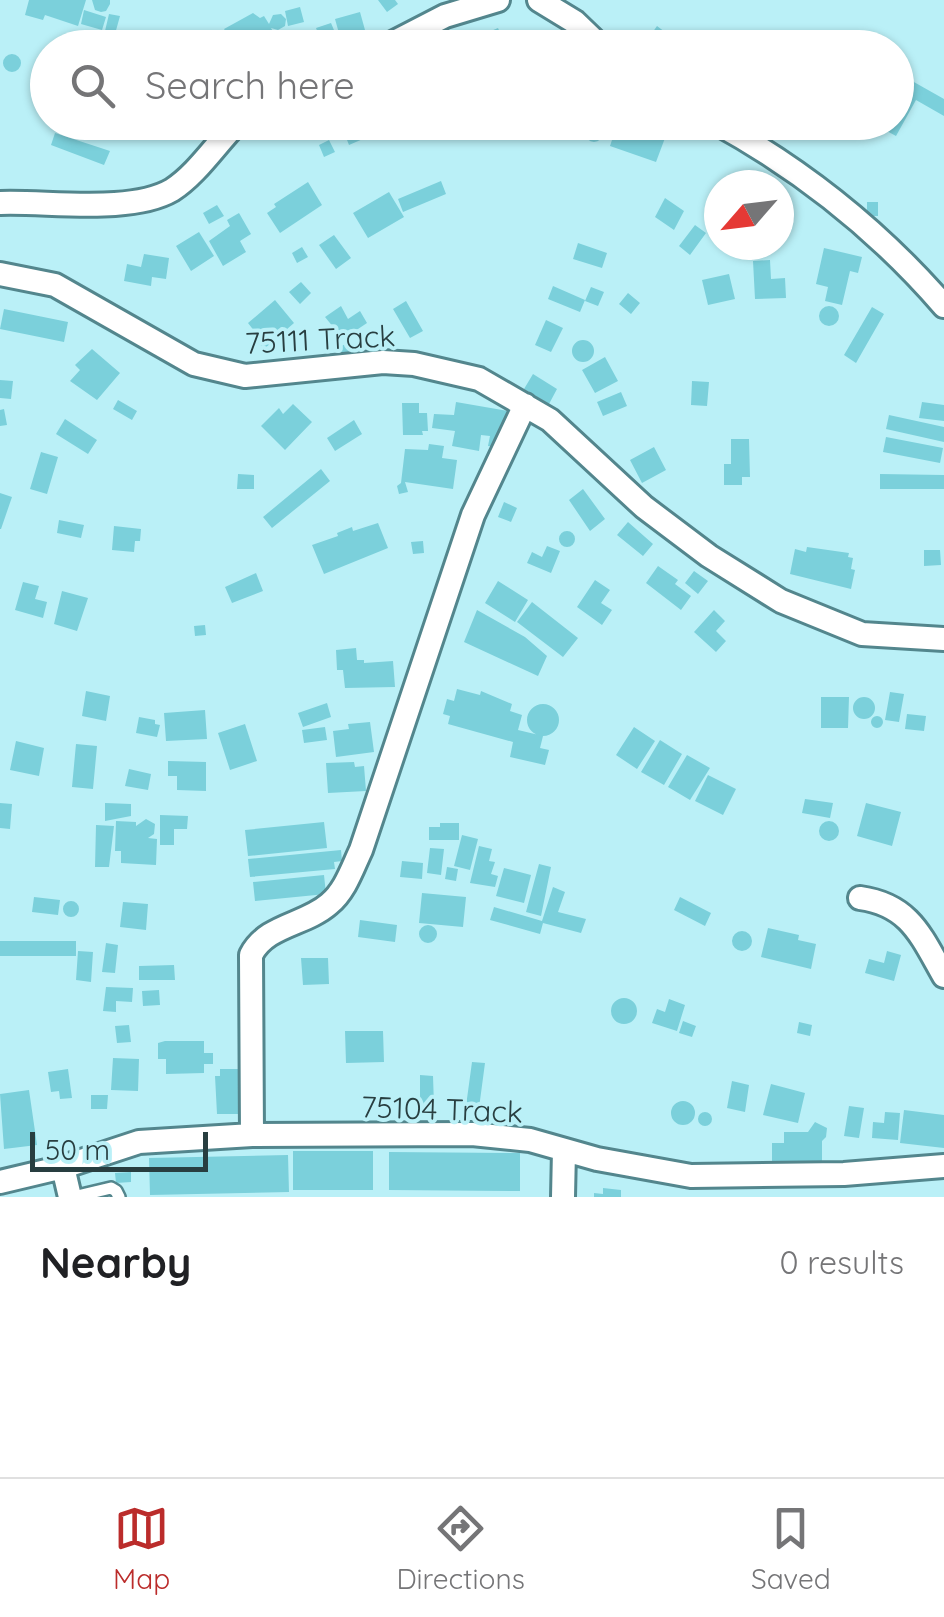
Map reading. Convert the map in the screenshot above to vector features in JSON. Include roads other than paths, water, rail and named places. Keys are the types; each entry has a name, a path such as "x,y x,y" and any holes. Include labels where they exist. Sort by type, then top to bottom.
{"street":[{"path":"418,30 445,16 498,0"},
{"path":"539,0 583,30"},
{"path":"0,203 121,202 155,197 188,178 222,140"},
{"path":"747,140 830,199 910,266 944,306"},
{"name":"75111 Track","path":"0,274 55,285 194,364 245,376 344,364 414,364 478,379 550,420 644,507 709,556 781,601 862,634 944,639"},
{"path":"252,1134 252,955 264,937 317,912 344,886 360,850 472,515 526,405"},
{"path":"860,898 897,908 918,930 944,976"},
{"name":"75104 Track","path":"0,1182 63,1167 139,1142 252,1134 472,1134 530,1140 691,1176 844,1174 944,1166"},
{"path":"563,1197 564,1150"},
{"path":"63,1167 72,1197"}],"lane":[{"path":"72,1197 110,1188 118,1197"}]}
